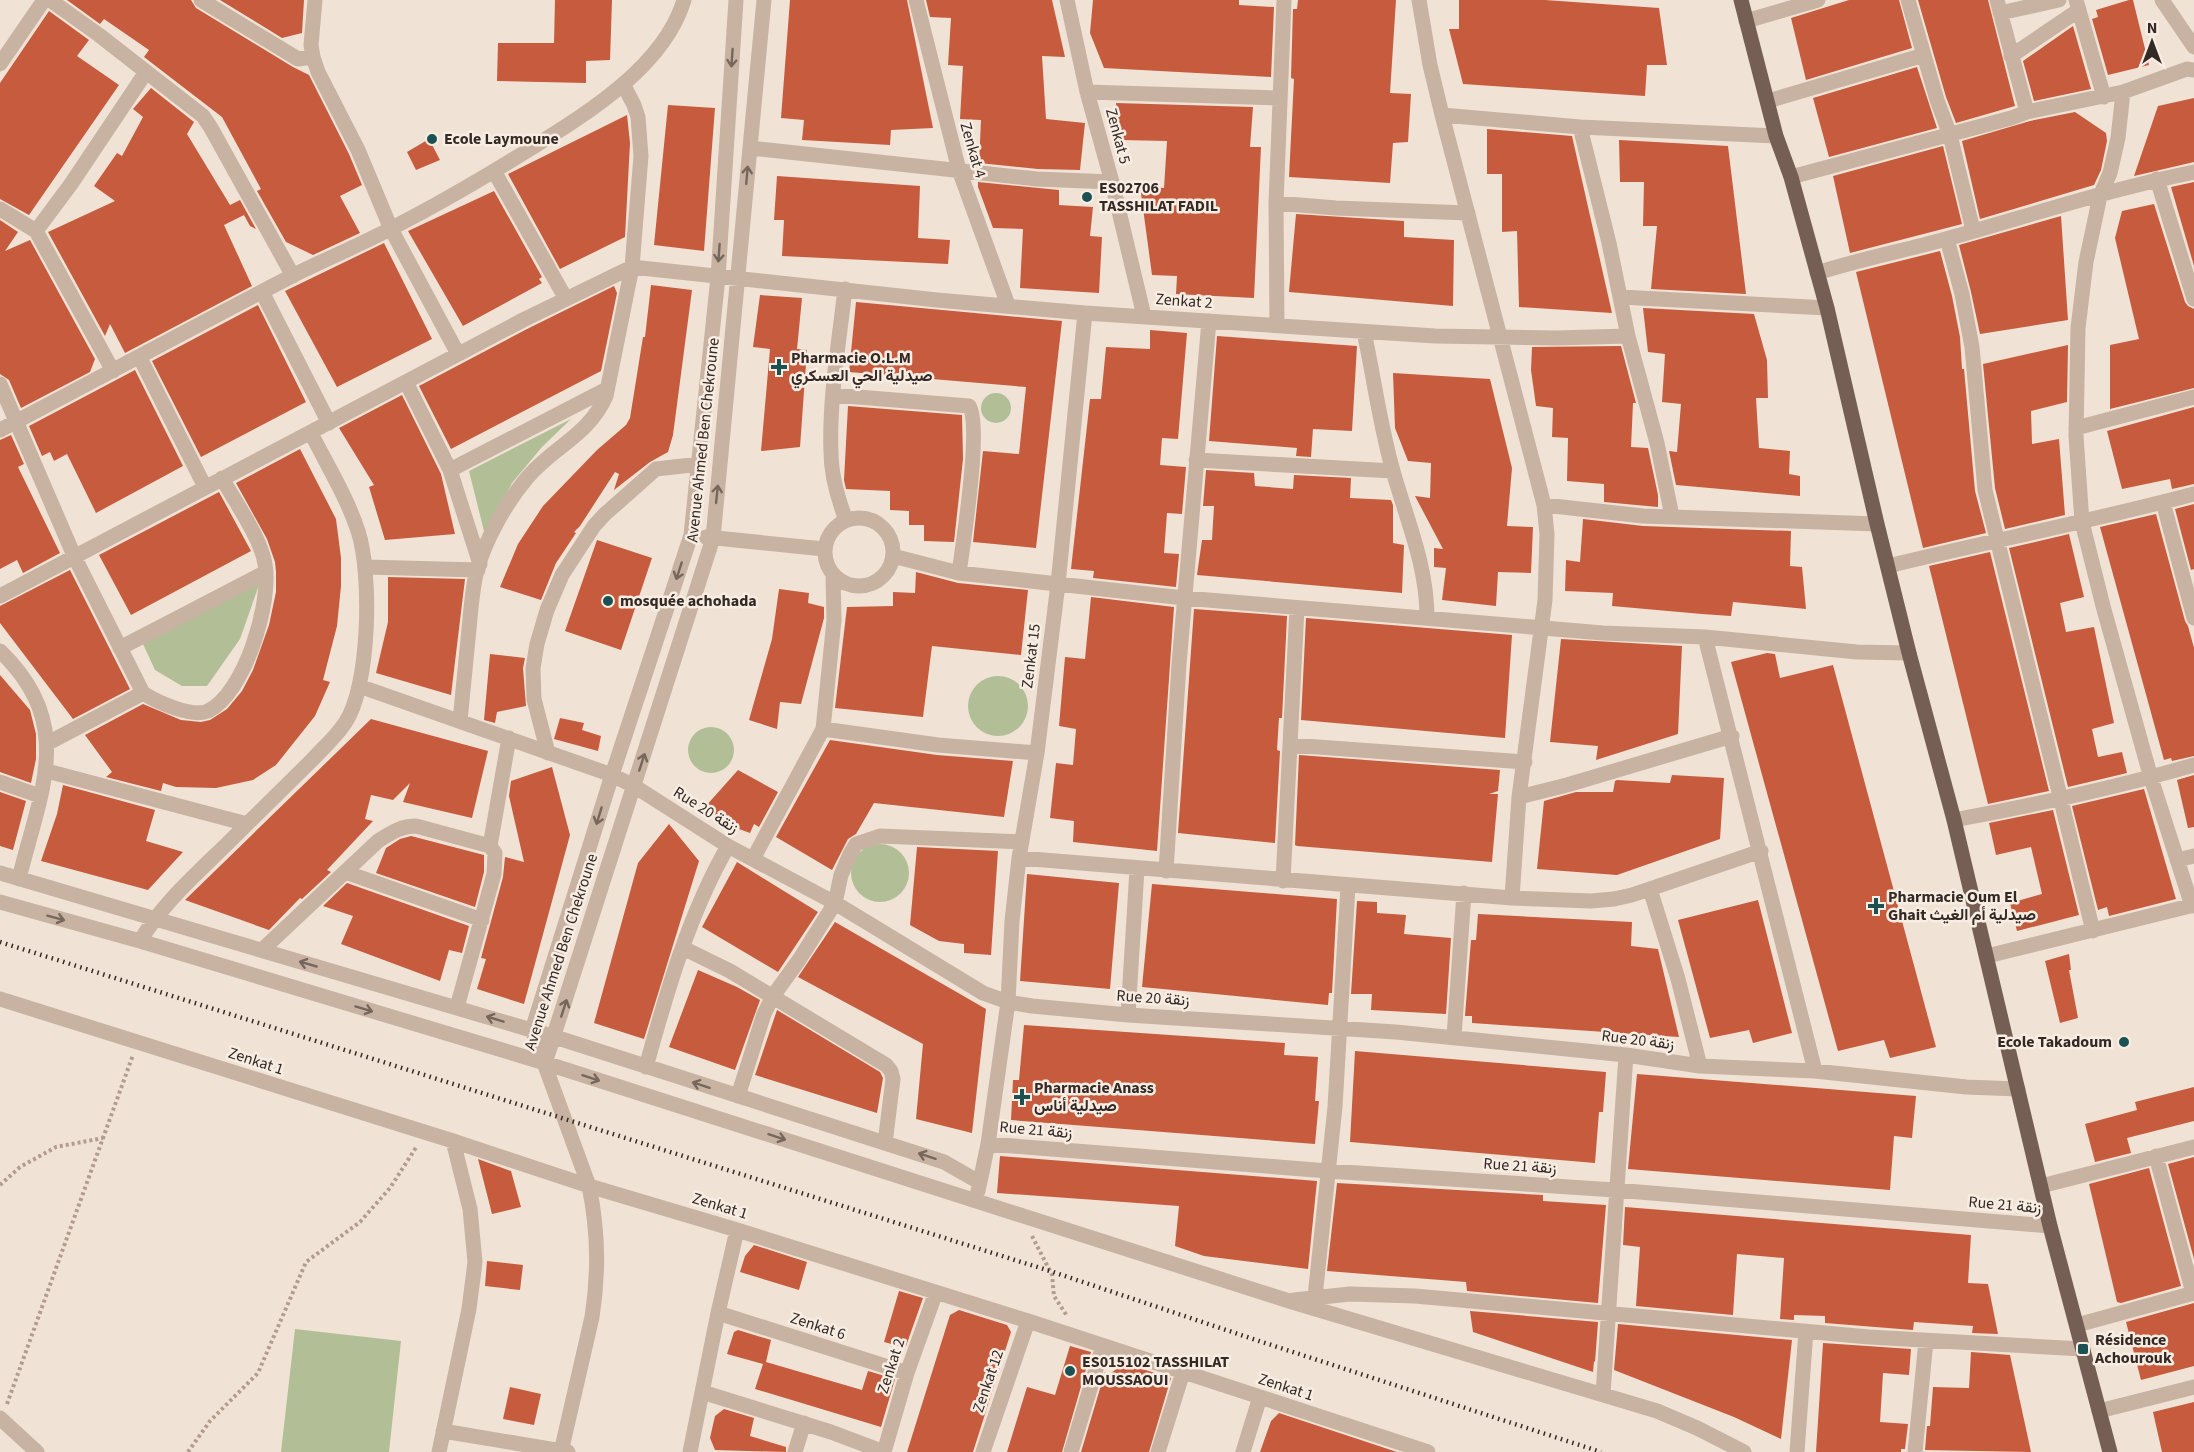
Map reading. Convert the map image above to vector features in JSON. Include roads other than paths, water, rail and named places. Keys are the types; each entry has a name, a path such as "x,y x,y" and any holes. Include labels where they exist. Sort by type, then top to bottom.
{"main road":[{"path":"1741,0 1776,136 1791,177 1827,308 1877,525 1954,820 2050,1226 2110,1452"}],"street":[{"path":"0,64 44,0"},
{"path":"50,0 99,35 202,116 211,128 293,276"},
{"path":"201,0 298,59 313,57"},
{"path":"315,0 311,45 318,72 358,150 391,229 458,354"},
{"path":"0,430 293,276 391,229 494,171 553,134 623,84 657,50 675,21 684,0"},
{"name":"Avenue Ahmed Ben Chekroune","path":"545,1064 532,1030 612,775 691,535 718,276 736,0"},
{"name":"Avenue Ahmed Ben Chekroune","path":"545,1064 713,538 764,0"},
{"name":"Zenkat 4","path":"916,0 959,170 1008,305"},
{"name":"Zenkat 5","path":"1068,0 1087,92 1112,182 1144,316"},
{"path":"1277,326 1276,203 1284,0"},
{"path":"1419,0 1430,65 1442,115 1544,505 1547,569 1542,627 1519,796 1512,898"},
{"path":"1746,21 1818,0"},
{"path":"1908,0 1936,100 1950,135 1973,230"},
{"path":"2027,112 1999,7 2059,0"},
{"path":"2162,0 2194,47"},
{"path":"2011,56 2077,5 2104,97"},
{"path":"1768,101 1924,55"},
{"path":"1791,177 2027,112 2123,92 2187,69 2194,70"},
{"path":"36,231 76,177 146,72"},
{"path":"460,721 473,592 479,567 504,511 518,489 533,471 591,422 600,410 607,389 632,267 640,156 638,117 623,84"},
{"path":"1087,92 1279,98"},
{"path":"1987,956 2193,906 2151,778 2082,522 2076,428 2078,328 2086,262 2100,196 2110,173 2118,138 2123,92"},
{"path":"1442,115 1580,127 1776,136"},
{"path":"1580,127 1621,297 1628,336 1657,443 1672,516"},
{"path":"750,148 1037,179 1112,182"},
{"path":"494,171 566,299"},
{"path":"1817,273 1850,262 1947,239 2157,179 2194,172"},
{"path":"2157,179 2194,299"},
{"path":"1276,203 1336,208 1467,213"},
{"path":"0,208 36,231 113,371"},
{"path":"1947,239 1968,322 1985,490 2093,931"},
{"path":"0,596 458,354 632,267"},
{"name":"Zenkat 2","path":"632,267 937,300 1085,313 1364,332 1556,338 1628,336"},
{"path":"845,289 833,395 831,454 834,477 846,520"},
{"path":"262,292 329,423"},
{"path":"1621,297 1827,308"},
{"name":"Zenkat 15","path":"976,1200 988,1144 1008,1002 1012,921 1019,858 1037,753 1058,585 1085,313"},
{"path":"1166,871 1184,598 1209,321"},
{"path":"1364,332 1393,471 1422,565 1426,585 1427,618"},
{"path":"140,358 205,487"},
{"path":"406,382 450,470 479,567"},
{"path":"0,384 75,558 143,693 164,704 195,712 208,711 223,698 236,681 254,642 265,601 266,572 262,551 222,478"},
{"path":"450,470 607,389"},
{"path":"833,395 969,406 973,414 973,456 959,573"},
{"path":"2076,428 2194,397"},
{"path":"140,941 153,920 247,824 282,793 335,736 347,721 359,687 363,664 366,567 362,545 353,517 311,433"},
{"path":"1196,460 1393,471"},
{"path":"548,753 534,699 533,668 547,610 562,576 594,526 656,469 700,464"},
{"path":"1888,566 2194,494"},
{"path":"2163,502 2189,580 2194,618"},
{"path":"1544,505 1610,513 1877,525"},
{"path":"753,859 823,729 834,620 833,576 825,558 824,549 828,537 835,527 846,520 863,518 879,525 890,539 892,556 885,574 869,585 850,585 833,576"},
{"path":"691,535 824,549"},
{"path":"892,556 959,573 1184,598 1603,633 1705,637 1857,652 1909,653"},
{"path":"366,567 479,567"},
{"path":"120,648 266,572"},
{"path":"1283,881 1297,608"},
{"path":"1705,637 1732,736 1815,1071"},
{"path":"0,651 20,673 36,701 42,714 48,743 47,771 19,879"},
{"name":"Rue 20 زنقة","path":"359,687 612,775 634,786 728,846 835,903 983,993 1008,1002 1128,1015 1454,1037 1626,1055 1700,1066 1815,1071 1966,1087 2018,1089"},
{"path":"48,743 143,693"},
{"path":"823,729 938,745 1037,753"},
{"path":"1519,796 1567,785 1732,736"},
{"path":"490,846 509,738"},
{"path":"1290,745 1525,762"},
{"path":"1954,820 2061,799 2151,778 2194,765"},
{"path":"47,771 247,824"},
{"path":"0,782 40,796"},
{"path":"262,950 378,842 396,829 416,826 490,846 495,853 495,866 457,1007"},
{"path":"738,1096 764,1014 773,996 800,960 835,903 841,875 856,844 880,836 1022,842"},
{"path":"646,1067 683,948 707,884 728,846"},
{"path":"1019,858 1348,886 1512,898 1591,901 1614,899 1650,889 1761,851"},
{"path":"2177,860 2194,856"},
{"path":"1128,1015 1137,869"},
{"path":"345,872 482,920"},
{"path":"0,873 555,1037 944,1162 979,1182"},
{"path":"1315,1297 1340,1028 1348,886"},
{"path":"1650,889 1678,979 1700,1066"},
{"path":"1454,1037 1464,893"},
{"path":"0,902 140,941 545,1064 1289,1301 1657,1411 1744,1452"},
{"path":"683,948 730,971 773,996 875,1057 891,1071 892,1086 885,1143"},
{"name":"Zenkat 1","path":"0,999 425,1132 589,1186 1028,1321 1428,1452"},
{"path":"1603,1394 1626,1055"},
{"path":"442,1431 564,1452 595,1294 596,1239 594,1208 589,1186 545,1064"},
{"path":"438,1452 468,1309 475,1262 470,1209 453,1141"},
{"name":"Rue 21 زنقة","path":"988,1144 1328,1171 1616,1190 2050,1226"},
{"path":"2041,1186 2194,1147"},
{"path":"2078,1325 2193,1293 2156,1156"},
{"path":"690,1452 737,1230"},
{"name":"Zenkat 2","path":"884,1452 907,1373 936,1293"},
{"path":"1289,1301 1350,1294 1414,1296 1542,1306 1608,1315 1926,1341 2083,1349"},
{"name":"Zenkat 6","path":"718,1313 907,1373"},
{"name":"Zenkat 12","path":"983,1452 1028,1321"},
{"path":"1797,1452 1806,1331"},
{"path":"1915,1452 1926,1341"},
{"path":"1071,1452 1103,1346"},
{"path":"1158,1452 1183,1372"},
{"path":"2099,1411 2194,1387"},
{"path":"702,1392 804,1423 884,1452"},
{"path":"1243,1452 1260,1397"},
{"path":"0,1418 37,1452"},
{"path":"795,1452 804,1423"}],"railway":[{"path":"0,942 1050,1271 1601,1452"}],"place":[{"name":"Ecole Laymoune","path":"432,139"},
{"name":"ES02706 TASSHILAT FADIL","path":"1087,197"},
{"name":"Pharmacie O.L.M صيدلية الحي العسكري","path":"779,367"},
{"name":"mosquée achohada","path":"608,601"},
{"name":"Pharmacie Oum El Ghait صيدلية أم الغيث","path":"1876,906"},
{"name":"Ecole Takadoum","path":"2124,1042"},
{"name":"Pharmacie Anass صيدلية أناس","path":"1022,1097"},
{"name":"Résidence Achourouk","path":"2083,1349"},
{"name":"ES015102 TASSHILAT MOUSSAOUI","path":"1070,1371"}]}
